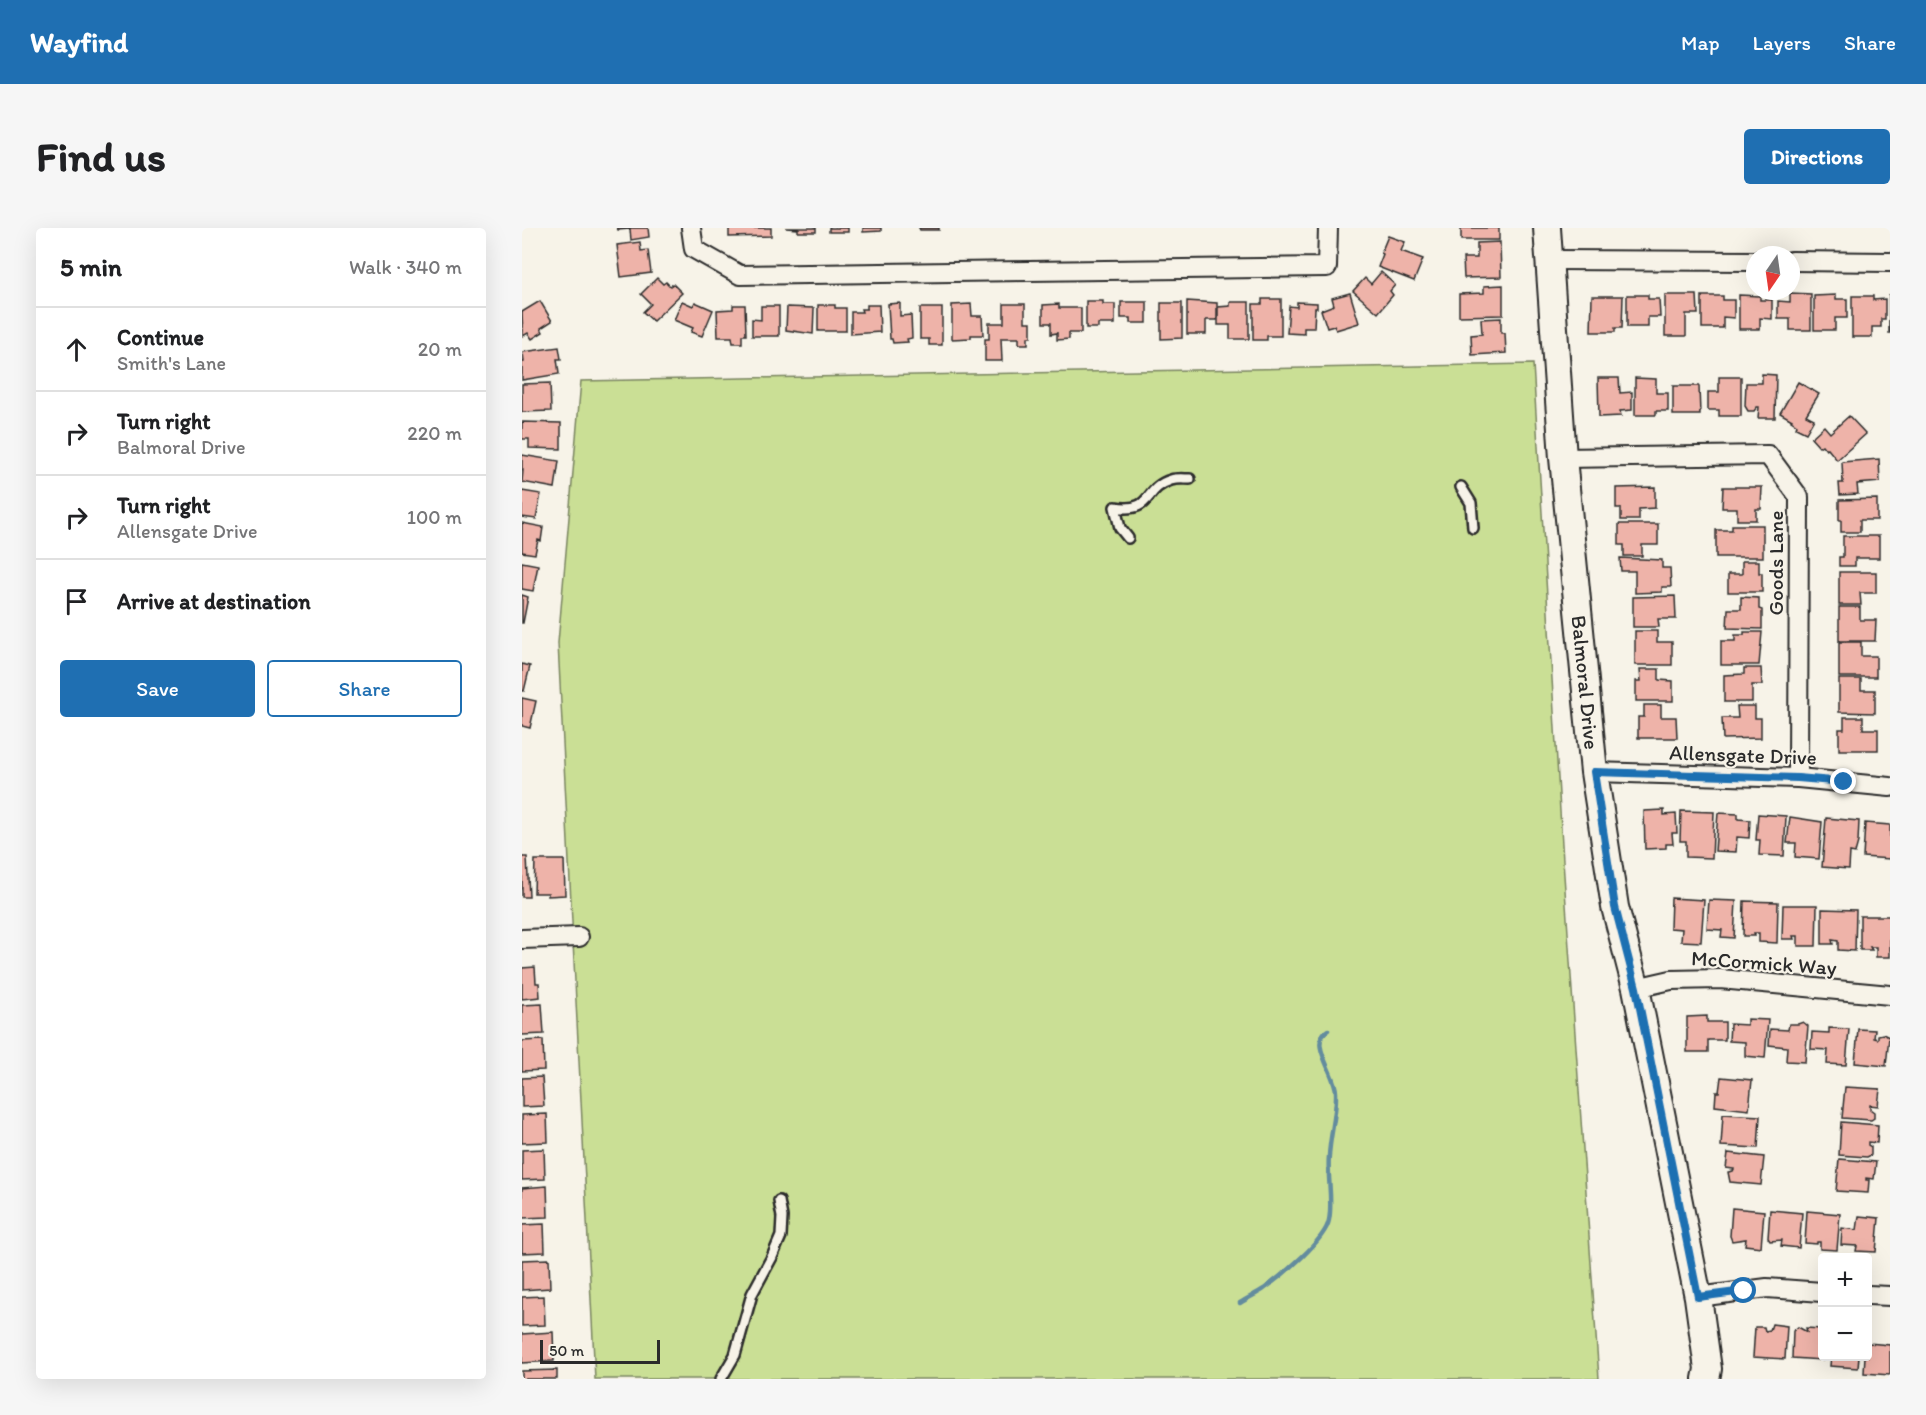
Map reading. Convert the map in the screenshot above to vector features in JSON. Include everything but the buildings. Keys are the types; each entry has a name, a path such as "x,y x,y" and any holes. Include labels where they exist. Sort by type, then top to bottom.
{"street":[{"path":"691,228 694,249 740,275 1327,267 1328,228"},
{"name":"Balmoral Drive","path":"1547,228 1563,458 1594,772 1615,907 1636,988 1698,1297 1708,1369 1706,1379"},
{"path":"1550,260 1746,261"},
{"path":"1800,261 1890,262"},
{"name":"Goods Lane","path":"1563,458 1768,455 1798,497 1798,778"},
{"name":"Allensgate Drive","path":"1594,772 1798,778 1890,786"},
{"path":"522,939 579,937"},
{"name":"McCormick Way","path":"1636,988 1671,980 1720,979 1890,995"},
{"path":"1698,1297 1767,1288 1818,1292"},
{"path":"1872,1295 1890,1296"}],"lane":[{"path":"1128,538 1120,528 1115,507 1138,507 1163,484 1175,479 1190,479"},
{"path":"1461,487 1471,503 1473,528"},
{"path":"721,1379 735,1355 752,1294 781,1236 782,1217 779,1201"}],"green space":[{"path":"1533,364 1563,861 1599,1379 595,1379 558,643 581,381"}],"waterway":[{"path":"1240,1303 1264,1289 1301,1258 1320,1238 1329,1220 1329,1163 1336,1092 1320,1042 1322,1035 1328,1030"}],"route":[{"path":"1744,1291 1698,1297 1636,988 1615,907 1594,772 1798,778 1844,782"}]}
